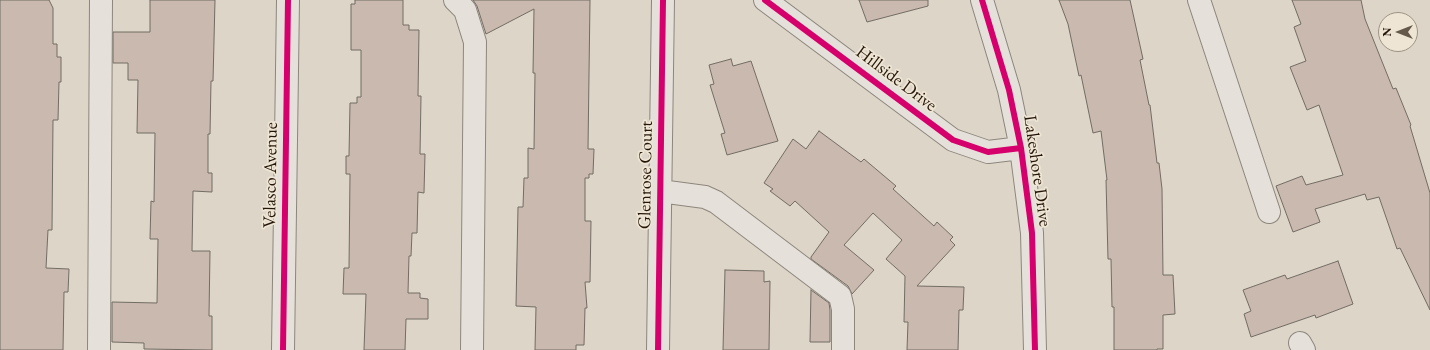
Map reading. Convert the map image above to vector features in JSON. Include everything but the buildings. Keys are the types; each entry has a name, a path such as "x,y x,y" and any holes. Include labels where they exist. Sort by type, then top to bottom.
{"street":[{"path":"99,350 101,0"},
{"name":"Velasco Avenue","path":"283,350 288,0"},
{"path":"455,0 464,10 476,42 472,350"},
{"name":"Glenrose Court","path":"658,350 663,0"},
{"name":"Lakeshore Drive","path":"982,0 1009,90 1021,148 1032,233 1035,350"},
{"path":"1199,0 1269,212"},
{"name":"Hillside Drive","path":"773,3 953,140 988,152 1021,148"},
{"path":"660,191 705,197 716,202 840,296 843,309 843,350"}],"cycle path":[{"path":"283,350 288,0"},
{"path":"658,350 663,0"},
{"path":"765,0 953,140 988,152 1021,148"},
{"path":"982,0 1009,90 1021,148 1032,233 1035,350"}]}
